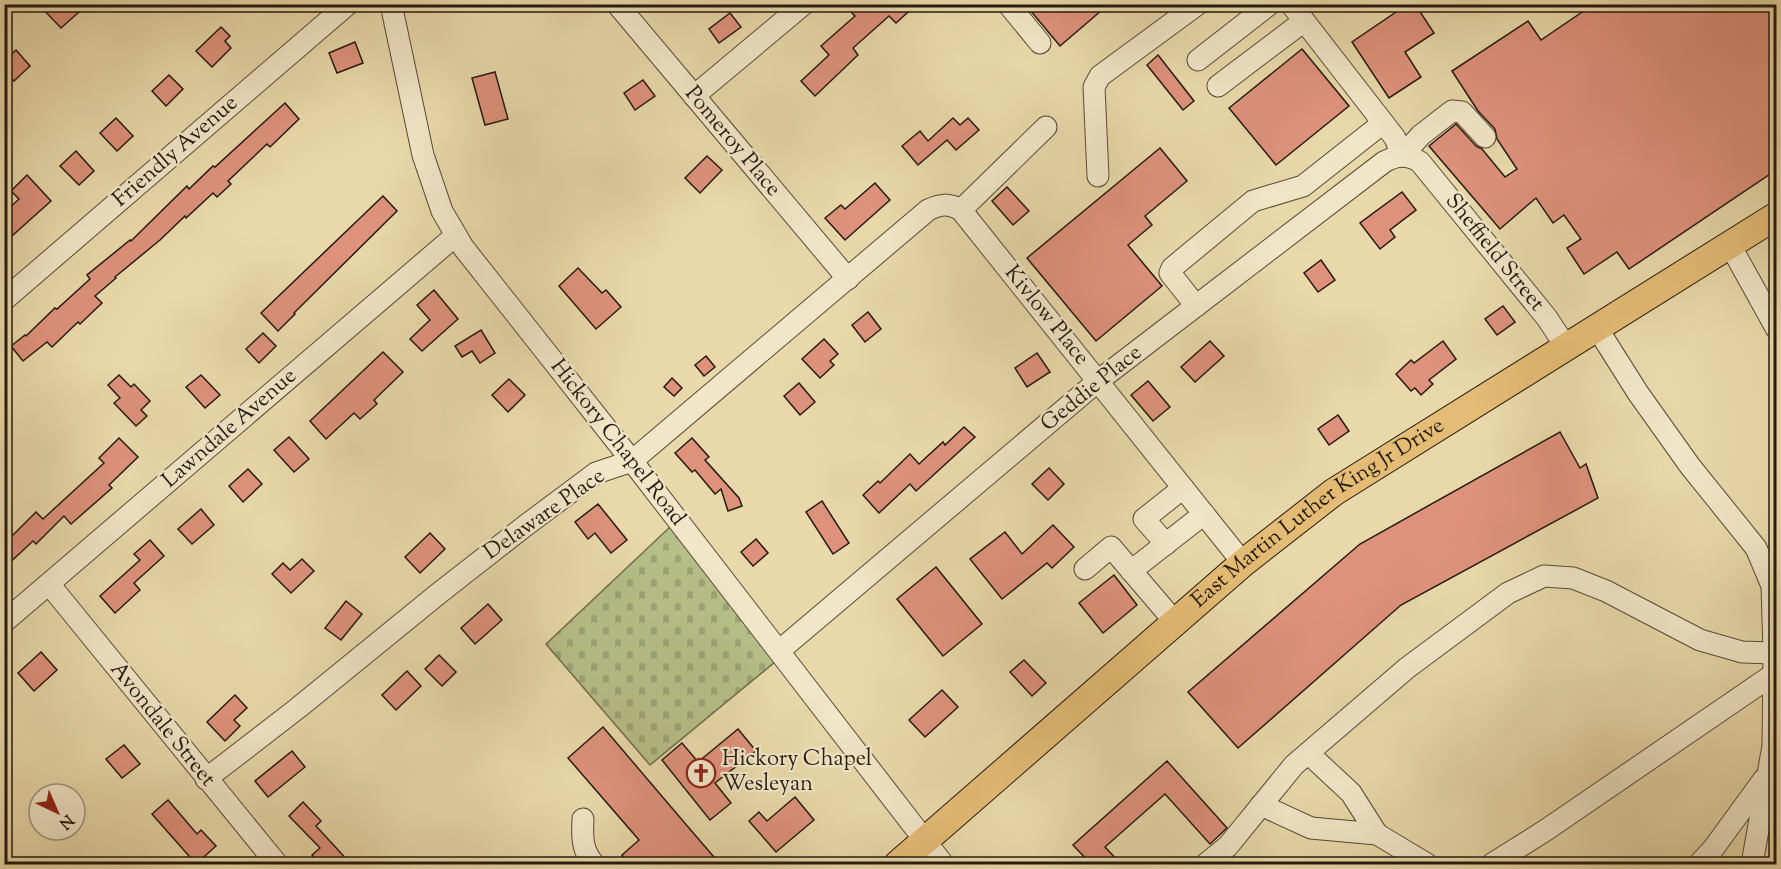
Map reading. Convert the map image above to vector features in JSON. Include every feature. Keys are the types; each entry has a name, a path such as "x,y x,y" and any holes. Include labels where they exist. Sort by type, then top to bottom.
{"main road":[{"name":"East Martin Luther King Jr Drive","path":"898,864 1243,563 1334,492 1776,216"}],"street":[{"name":"Friendly Avenue","path":"4,300 348,4"},
{"name":"Hickory Chapel Road","path":"391,4 423,155 442,211 455,236 943,864"},
{"name":"Pomeroy Place","path":"617,4 848,279"},
{"path":"694,96 804,4"},
{"path":"1008,4 1040,43"},
{"path":"1098,176 1094,87 1100,76 1198,4"},
{"path":"1198,60 1270,4"},
{"path":"1218,86 1297,13"},
{"name":"Sheffield Street","path":"1297,13 1411,159 1547,318 1566,347"},
{"path":"1411,159 1421,135 1452,111 1462,112 1485,137"},
{"path":"1196,306 1170,273 1172,268 1253,201 1303,186 1383,123"},
{"path":"961,210 1046,127"},
{"name":"Geddie Place","path":"779,651 1098,381 1384,162 1411,159"},
{"name":"Delaware Place","path":"206,779 298,708 438,594 596,473 632,461 928,210 942,204 952,205 961,210"},
{"name":"Kivlow Place","path":"961,210 1243,563"},
{"name":"Lawndale Avenue","path":"4,622 455,236"},
{"path":"1730,245 1776,328"},
{"path":"1597,328 1638,393 1690,466 1756,548 1772,586 1773,746 1752,864"},
{"path":"1166,544 1144,519 1183,488"},
{"path":"1131,572 1203,514"},
{"path":"1085,569 1111,547 1175,622"},
{"path":"1206,864 1228,846 1294,765 1407,668 1509,593 1544,576 1573,578 1606,591 1700,640 1774,663"},
{"name":"Avondale Street","path":"49,584 277,864"},
{"path":"1492,864 1546,830 1774,663"},
{"path":"1308,753 1351,793 1377,834"},
{"path":"1699,864 1713,849 1768,774"},
{"path":"1261,805 1311,828 1377,834 1427,864"},
{"path":"583,819 582,838 587,856 594,864"}],"green space":[{"path":"671,526 775,662 650,765 546,644"}],"building":[{"path":"38,4 72,4 79,12 61,28"},
{"path":"856,4 917,4 896,23 889,16 853,48 858,55 815,96 801,81 829,55 821,46 855,16 849,10"},
{"path":"1025,4 1109,4 1060,46"},
{"path":"1408,4 1415,4 1434,33 1405,52 1421,77 1389,98 1352,42"},
{"path":"1594,4 1776,4 1776,170 1629,269 1617,252 1584,274 1567,248 1581,239 1564,215 1553,223 1536,198 1500,229 1429,146 1456,124 1476,146 1482,149 1505,177 1517,169 1497,139 1495,129 1478,111 1452,71 1528,21 1541,40"},
{"path":"730,13 741,27 719,43 709,29"},
{"path":"221,27 230,36 225,41 231,48 212,67 196,51"},
{"path":"355,42 363,63 337,73 329,53"},
{"path":"1302,49 1349,106 1276,165 1229,108"},
{"path":"16,50 30,66 14,81 4,71 4,61"},
{"path":"1158,55 1194,101 1183,110 1147,65"},
{"path":"495,72 508,119 485,125 472,78"},
{"path":"169,75 183,89 166,106 152,91"},
{"path":"643,80 655,96 635,110 624,93"},
{"path":"285,103 299,119 270,147 267,144 228,181 231,184 217,197 213,193 115,277 95,296 102,303 80,324 78,322 52,347 47,342 23,361 11,346 26,336 90,279 87,275 131,241 187,186 189,189"},
{"path":"116,118 133,136 117,151 100,133"},
{"path":"953,118 960,125 968,118 979,130 956,150 947,140 918,165 902,146 920,131 928,141"},
{"path":"1160,148 1187,181 1145,216 1152,225 1128,245 1162,286 1096,341 1027,258"},
{"path":"76,151 94,171 79,185 60,166"},
{"path":"707,156 722,170 700,193 685,178"},
{"path":"27,175 51,201 4,243 4,213 19,199 11,191"},
{"path":"875,183 890,200 845,240 825,218 841,205 845,209"},
{"path":"1007,187 1029,211 1013,225 992,201"},
{"path":"1402,192 1416,210 1390,230 1395,237 1380,249 1360,223"},
{"path":"383,196 397,211 278,331 261,313"},
{"path":"1321,260 1335,280 1318,292 1304,273"},
{"path":"578,268 602,293 606,290 621,307 596,329 559,286"},
{"path":"434,290 458,319 422,351 410,339 430,320 417,305"},
{"path":"1503,306 1515,322 1497,335 1485,319"},
{"path":"868,312 881,329 865,342 852,325"},
{"path":"481,330 495,353 480,363 472,351 462,357 455,346"},
{"path":"263,333 276,346 259,363 246,349"},
{"path":"824,339 838,354 830,361 834,365 820,378 802,359"},
{"path":"1210,341 1224,356 1195,382 1181,367"},
{"path":"1443,341 1456,359 1429,380 1433,384 1421,395 1415,388 1411,391 1396,374 1411,360 1414,363"},
{"path":"383,352 403,372 374,400 377,404 360,419 354,413 326,439 310,421"},
{"path":"1037,353 1050,372 1027,387 1015,368"},
{"path":"706,356 715,367 704,376 695,365"},
{"path":"119,375 131,387 134,384 150,401 141,410 147,416 136,426 114,403 120,398 108,385"},
{"path":"201,375 220,395 205,408 186,387"},
{"path":"672,378 682,388 674,396 664,387"},
{"path":"509,379 525,395 508,412 492,395"},
{"path":"1148,381 1170,407 1153,421 1131,395"},
{"path":"799,383 815,402 800,415 784,396"},
{"path":"1338,415 1349,431 1329,445 1318,429"},
{"path":"964,427 975,437 916,491 910,484 879,513 863,495 878,481 880,483 910,454 919,464 943,442 945,445"},
{"path":"1560,432 1580,468 1586,464 1598,498 1401,605 1238,748 1188,692 1360,544"},
{"path":"289,437 309,459 294,472 274,450"},
{"path":"119,438 138,457 109,485 112,488 71,524 64,516 36,544 33,541 4,568 4,539 11,533 13,535 36,512 43,519 104,463 99,458"},
{"path":"692,438 709,457 705,460 739,498 742,506 728,511 721,489 715,494 695,470 692,472 675,453"},
{"path":"1049,468 1064,484 1048,500 1032,484"},
{"path":"248,469 262,484 243,502 229,486"},
{"path":"822,501 849,543 833,554 806,512"},
{"path":"598,504 627,540 611,553 595,533 588,539 575,522"},
{"path":"201,509 214,525 192,544 178,529"},
{"path":"1053,525 1074,547 1052,568 1047,563 1002,599 970,559 1005,532 1022,554"},
{"path":"430,533 445,549 420,573 405,557"},
{"path":"756,539 768,553 753,566 741,552"},
{"path":"150,540 164,556 134,583 140,590 115,613 100,596 140,560 134,554"},
{"path":"302,559 314,571 291,593 272,574 283,563 290,570"},
{"path":"936,567 982,624 943,656 897,599"},
{"path":"1114,575 1137,605 1103,633 1079,603"},
{"path":"346,601 362,614 341,640 325,628"},
{"path":"488,604 502,620 475,644 461,628"},
{"path":"41,652 57,670 34,691 18,673"},
{"path":"439,655 456,672 442,686 425,669"},
{"path":"1024,660 1046,683 1032,696 1010,672"},
{"path":"407,671 421,686 396,710 382,695"},
{"path":"942,690 958,707 925,737 909,720"},
{"path":"235,695 247,708 234,720 240,726 225,741 207,722"},
{"path":"603,727 720,864 630,864 622,855 639,840 568,758"},
{"name":"Hickory Chapel Wesleyan","path":"738,729 756,751 715,783 731,803 710,820 662,760 682,743 698,762"},
{"path":"124,745 140,764 122,778 106,759"},
{"path":"292,751 305,767 268,797 255,781"},
{"path":"1167,761 1227,828 1210,844 1165,794 1105,847 1121,864 1091,864 1073,845"},
{"path":"795,797 814,820 776,852 749,821 759,812 767,821"},
{"path":"168,800 197,834 201,830 216,846 196,864 152,814"},
{"path":"303,802 321,821 316,826 351,864 321,864 312,855 320,848 289,816"}],"place":[{"name":"Hickory Chapel Wesleyan","path":"701,773"}]}
